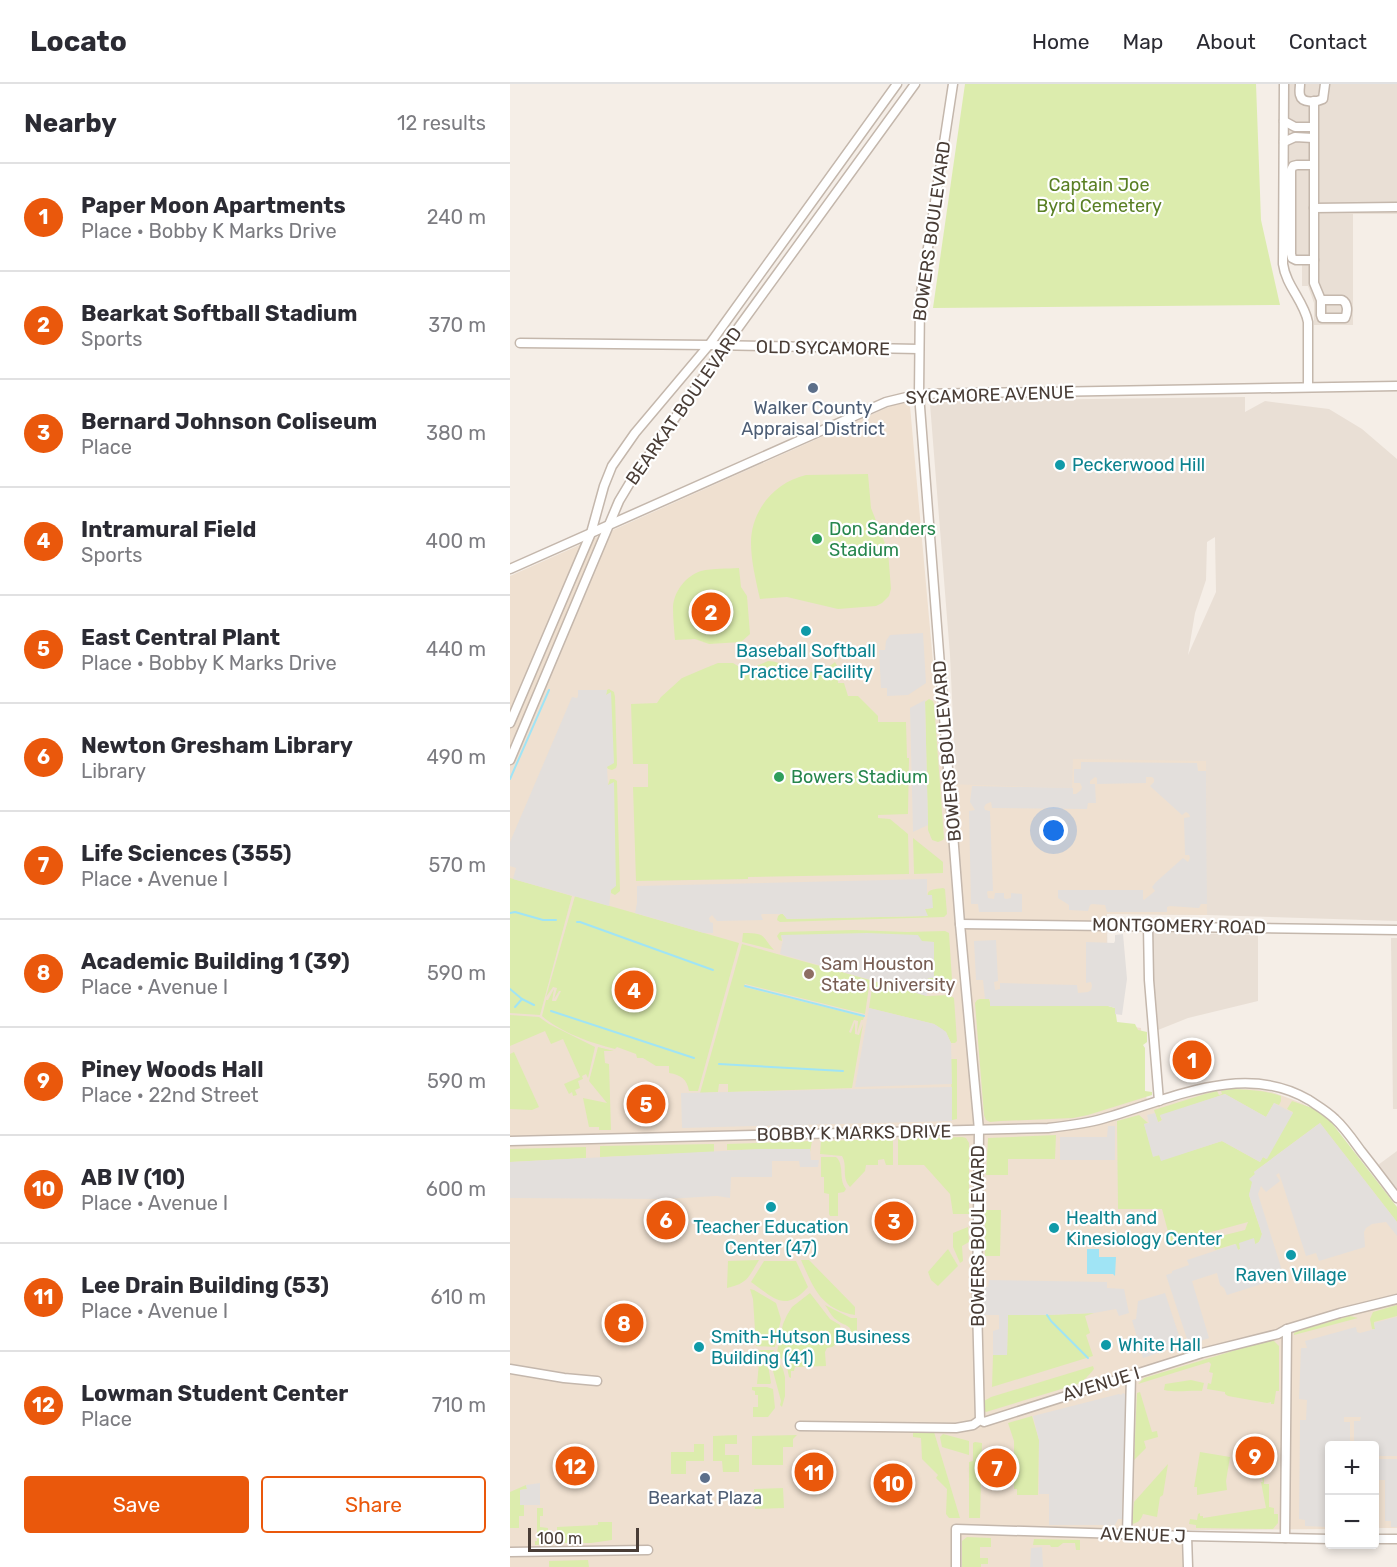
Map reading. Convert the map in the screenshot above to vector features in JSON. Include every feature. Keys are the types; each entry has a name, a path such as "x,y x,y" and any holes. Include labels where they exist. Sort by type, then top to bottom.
{"street":[{"name":"BEARKAT BOULEVARD","path":"510,723 591,533 612,466 623,449 708,345 897,84"},
{"name":"BEARKAT BOULEVARD","path":"510,760 619,501 724,345 915,84"},
{"name":"BOWERS BOULEVARD","path":"953,84 923,278 920,311 919,394 960,924 979,1130 977,1305 980,1420"},
{"path":"1284,84 1283,264 1288,281 1306,313 1308,322 1308,387"},
{"path":"1300,84 1301,98 1305,101 1323,99 1324,84"},
{"path":"1314,101 1314,283 1321,300"},
{"path":"1284,121 1295,127 1314,127"},
{"path":"1284,142 1295,137 1314,138"},
{"path":"1314,165 1293,166 1291,254 1296,260 1314,260"},
{"path":"1314,208 1397,207"},
{"name":"OLD SYCAMORE","path":"520,343 919,350"},
{"name":"SYCAMORE AVENUE","path":"510,569 886,402 919,394 1397,386"},
{"name":"MONTGOMERY ROAD","path":"960,924 1397,930"},
{"path":"1148,926 1149,980 1159,1101"},
{"name":"BOBBY K MARKS DRIVE","path":"510,1141 1048,1128 1097,1120 1198,1089 1242,1082 1284,1089 1302,1096 1335,1118 1397,1198"},
{"name":"AVENUE I","path":"800,1426 956,1428 973,1425 980,1420 984,1422 1202,1353 1278,1334 1287,1329 1340,1313 1397,1299"},
{"path":"1285,1538 1287,1329"},
{"path":"510,1369 597,1381"},
{"path":"1127,1535 1131,1376"},
{"name":"AVENUE J","path":"956,1567 956,1529 1325,1539"},
{"path":"1186,1536 1188,1567"},
{"path":"1379,1539 1397,1539"},
{"path":"510,1552 648,1550"}],"shaded area":[{"path":"1288,84 1397,84 1397,214 1353,214 1353,325 1314,325 1314,303 1308,286 1302,286 1302,263 1287,262"},
{"path":"1245,397 1245,412 1265,401 1329,409 1362,429 1397,459 1397,921 1107,914 1108,1006 956,784 950,655 930,404 934,401","holes":["1215,537 1216,592 1188,655 1195,613 1206,580 1207,542"]},
{"name":"Sam Houston State University","path":"902,401 907,402 910,406 944,784 1072,788 1073,759 1206,761 1207,915 1106,914 1108,1006 1115,1024 1141,1028 1145,1095 1152,1108 1205,1093 1231,1089 1272,1092 1302,1103 1319,1113 1397,1208 1397,1528 1379,1528 1379,1441 1325,1441 1325,1529 1188,1530 1184,1542 1185,1567 510,1567 510,576"},
{"path":"923,633 926,683 908,695 887,696 887,688 881,688 879,650 885,650 886,641 890,635"},
{"path":"578,690 607,690 606,695 611,692 614,763 607,767 608,785 614,782 616,886 611,890 609,906 513,879 516,868 510,866 510,842 572,697 577,698"},
{"path":"925,700 928,825 913,832 910,708"},
{"path":"1081,762 1197,763 1198,771 1206,771 1207,904 1201,904 1199,908 1170,906 1167,907 1167,912 1107,912 1105,905 1092,904 1088,911 1069,910 1069,905 1058,898 1058,890 1143,890 1144,900 1155,891 1152,887 1156,882 1183,858 1188,862 1190,858 1189,855 1185,855 1184,818 1190,817 1189,814 1186,812 1182,815 1150,786 1154,782 1152,777 1146,777 1146,783 1097,784 1095,777 1090,784 1095,784 1096,803 1088,803 1087,809 992,808 991,802 986,804 985,810 990,811 993,891 987,892 988,898 994,899 995,893 1004,893 1006,899 1011,898 1011,893 1022,894 1022,912 979,912 978,904 971,904 969,811 975,810 970,802 972,786 1073,788 1073,794 1076,794 1082,787 1080,783 1074,783 1074,769 1081,769"},
{"path":"927,879 927,895 932,895 933,908 925,909 928,916 787,919 783,914 762,914 763,920 717,921 712,915 709,918 713,923 713,933 704,933 635,913 637,886"},
{"path":"1152,932 1258,935 1258,1001 1188,1018 1158,1030 1154,997"},
{"path":"867,933 918,935 922,941 934,942 934,978 928,978 927,996 780,954 783,940 781,935"},
{"path":"1123,934 1127,979 1122,1015 1115,1014 1115,1008 1108,1006 990,1006 990,999 985,999 983,980 976,980 974,941 996,940 998,981 994,982 995,990 1000,989 1000,983 1077,985 1078,993 1088,992 1092,986 1091,982 1086,983 1086,942 1114,943 1115,935"},
{"path":"1391,938 1397,938 1397,1109 1393,1109"},
{"path":"869,1008 934,1024 946,1032 951,1043 952,1084 855,1087"},
{"path":"952,1087 952,1121 682,1128 681,1093"},
{"path":"1225,1094 1266,1117 1274,1103 1293,1113 1267,1159 1263,1157 1260,1162 1222,1141 1161,1161 1159,1155 1153,1157 1144,1124 1149,1123 1147,1115 1155,1113 1160,1122 1162,1120 1160,1115"},
{"path":"1320,1123 1397,1222 1397,1236 1386,1222 1372,1224 1364,1232 1365,1247 1319,1261 1316,1253 1306,1256 1279,1173 1276,1175 1280,1181 1266,1192 1261,1186 1258,1194 1284,1277 1227,1295 1220,1285 1217,1273 1192,1281 1209,1338 1189,1345 1166,1275 1189,1265 1187,1260 1236,1244 1238,1250 1240,1249 1239,1243 1254,1238 1255,1244 1259,1242 1262,1234 1249,1195 1252,1182 1249,1179 1255,1174 1254,1172"},
{"path":"1108,1126 1115,1126 1115,1160 1060,1160 1060,1137 1107,1137"},
{"path":"760,1149 810,1149 811,1160 819,1160 818,1167 800,1167 799,1161 772,1161 772,1177 731,1177 730,1198 717,1196 665,1199 510,1198 510,1162"},
{"path":"1397,1151 1397,1189 1378,1165"},
{"path":"989,1280 1107,1282 1107,1288 1124,1289 1129,1313 1119,1316 1116,1309 1094,1313 1008,1315 1007,1355 993,1355 993,1331 999,1329 999,1315 983,1315 983,1287 988,1287"},
{"path":"1165,1293 1182,1345 1143,1358 1132,1320 1136,1319 1138,1301"},
{"path":"1397,1317 1397,1456 1379,1456 1379,1441 1354,1441 1354,1421 1360,1421 1361,1417 1344,1417 1344,1422 1350,1422 1350,1441 1325,1441 1325,1527 1305,1526 1305,1520 1299,1519 1300,1420 1306,1420 1307,1400 1299,1399 1301,1348 1307,1348 1305,1341 1356,1327 1357,1332 1360,1333 1375,1329 1374,1323"},
{"path":"1123,1393 1126,1395 1122,1519 1118,1519 1115,1525 1049,1525 1049,1494 1039,1494 1039,1440 1033,1416"},
{"path":"1379,1459 1397,1459 1397,1527 1391,1527 1391,1521 1385,1521 1385,1480 1379,1480"},
{"path":"540,1483 540,1505 520,1505 520,1490 527,1489 526,1485"},
{"path":"1042,1547 1043,1567 1030,1567 1031,1548"}],"green space":[{"name":"Captain Joe Byrd Cemetery","path":"965,84 1256,84 1261,220 1280,305 933,308"},
{"name":"Don Sanders Stadium","path":"868,474 871,508 888,551 891,589 889,596 876,606 838,609 787,597 760,599 751,543 755,519 767,499 784,484 806,475"},
{"path":"739,568 741,587 747,596 750,634 741,642 709,644 695,639 675,640 674,601 682,585 690,576 701,571"},
{"name":"Bowers Stadium","path":"768,661 803,672 820,670 835,662 839,669 838,683 844,683 848,696 858,696 878,716 878,722 906,722 907,758 909,758 908,814 878,815 878,818 890,819 908,834 909,874 636,881 633,787 648,787 648,764 633,764 631,704 657,703 682,678 718,663 733,663 741,668 750,669"},
{"path":"609,689 614,692 615,697 617,765 612,770 607,767 611,693 606,695"},
{"path":"929,699 934,704 944,838 938,842 932,840 928,830 925,702"},
{"path":"610,779 617,781 620,891 615,895 611,893 608,785"},
{"path":"913,838 943,862 943,873 914,874"},
{"path":"510,878 572,896 540,1015 510,1013"},
{"path":"945,889 947,914 944,917 780,922 777,920 782,913 787,919 927,916 925,909 932,908 928,893"},
{"path":"575,896 739,943 698,1091 689,1091 683,1078 669,1073 669,1066 656,1066 643,1058 637,1058 636,1054 586,1040 567,1032 542,1016 546,1000 554,989 552,1001 556,1001 561,991 554,999 557,988 553,987 546,997"},
{"path":"945,931 949,933 952,980 934,983 928,978 934,978 934,942 781,936 782,941 777,936 780,932"},
{"path":"743,933 760,935 774,950 742,942"},
{"path":"742,944 870,980 865,1014 745,984 744,987 864,1017 857,1033 858,1021 854,1020 849,1032 851,1033 855,1022 855,1034 859,1035 863,1024 852,1088 728,1092 728,1084 719,1084 718,1092 700,1093"},
{"path":"873,981 927,996 949,995 954,998 957,1041 951,1043 946,1032 934,1024 869,1008"},
{"path":"980,999 989,999 991,1006 1108,1006 1115,1008 1117,1022 1135,1024 1138,1030 1147,1032 1147,1042 1143,1045 1145,1048 1145,1091 1152,1092 1152,1095 1073,1118 990,1122 986,1120 975,1003"},
{"path":"510,1015 539,1017 595,1047 588,1078 586,1074 578,1081 580,1088 575,1090 577,1095 573,1096 572,1092 569,1094 564,1084 580,1077 563,1039 551,1044 545,1031 510,1046"},
{"path":"598,1047 614,1051 604,1051 605,1063 609,1064 611,1130 589,1127 583,1098 607,1103 589,1081"},
{"path":"514,1052 539,1107 532,1110 510,1109 510,1054"},
{"path":"951,1059 957,1059 957,1119 952,1120"},
{"path":"1232,1089 1269,1093 1281,1096 1281,1101 1279,1105 1274,1103 1266,1117 1225,1094 1160,1116 1162,1120 1158,1122 1154,1110 1217,1091 1219,1095 1222,1094 1221,1091"},
{"path":"1292,1101 1315,1109 1331,1122 1397,1207 1397,1222 1320,1123 1254,1172 1249,1195 1262,1234 1257,1244 1254,1239 1238,1250 1235,1244 1215,1250 1213,1238 1245,1230 1248,1222 1171,1243 1162,1209 1118,1209 1117,1121 1139,1115 1148,1123 1144,1124 1154,1156 1160,1155 1162,1160 1222,1141 1260,1162 1263,1157 1266,1159 1293,1112 1287,1109"},
{"path":"1056,1135 1055,1159 1008,1159 1008,1175 986,1175 988,1138"},
{"path":"966,1138 969,1143 969,1214 953,1214 950,1194 924,1165 898,1165 898,1139"},
{"path":"893,1139 893,1165 886,1165 884,1159 878,1160 878,1165 866,1165 865,1171 850,1187 847,1183 842,1156 820,1154 821,1141"},
{"path":"812,1141 810,1152 810,1149 727,1150 727,1144"},
{"path":"714,1144 714,1152 600,1157 600,1146"},
{"path":"586,1147 586,1158 510,1162 510,1149"},
{"path":"821,1157 836,1157 839,1160 842,1181 846,1189 838,1193 838,1216 829,1214 829,1194 824,1193 824,1177 821,1177"},
{"path":"985,1210 1001,1210 1000,1256 985,1256"},
{"path":"968,1227 969,1242 962,1246 963,1261 960,1263 953,1247 953,1233"},
{"path":"948,1249 958,1266 938,1286 931,1280 928,1272"},
{"path":"759,1260 747,1279 727,1288 728,1261"},
{"path":"801,1260 809,1260 855,1307 855,1315 843,1312 826,1303 815,1289"},
{"path":"764,1261 796,1261 808,1287 800,1295 786,1301 773,1297 751,1282"},
{"path":"750,1289 776,1303 781,1319 775,1347 756,1346 753,1299"},
{"path":"810,1293 830,1319 840,1325 843,1339 827,1348 826,1366 795,1367 794,1371 791,1371 791,1378 781,1358 776,1357 783,1324 792,1307"},
{"path":"825,1305 851,1318 857,1318 857,1343 853,1341 850,1328 834,1318"},
{"path":"1397,1305 1397,1316 1374,1322 1375,1329 1372,1329 1370,1319 1373,1312"},
{"path":"1094,1313 1085,1316 1090,1333 1086,1335 1093,1356 992,1387 993,1355 1007,1355 1008,1315"},
{"path":"1350,1316 1358,1318 1294,1335 1298,1331"},
{"path":"1272,1339 1279,1346 1279,1391 1276,1391 1274,1404 1228,1396 1225,1392 1207,1389 1208,1383 1211,1384 1213,1373 1209,1372 1211,1364 1209,1362 1138,1384 1144,1378"},
{"path":"757,1350 774,1350 768,1365 770,1384 757,1384 759,1363"},
{"path":"774,1361 777,1361 783,1369 785,1377 785,1396 782,1407 773,1371"},
{"path":"1093,1366 1094,1369 1078,1384 986,1412 983,1410 984,1401 991,1397"},
{"path":"1191,1380 1204,1383 1202,1391 1164,1390 1165,1384"},
{"path":"752,1387 773,1389 775,1408 768,1417 753,1417 753,1407 758,1407 758,1395 755,1395"},
{"path":"1140,1392 1152,1432 1157,1431 1158,1437 1144,1441 1146,1448 1134,1460 1137,1393"},
{"path":"1032,1416 1039,1440 1038,1495 1017,1495 1017,1489 1014,1489 1014,1441 1008,1423"},
{"path":"934,1432 960,1518 949,1518 946,1514 947,1489 936,1478 938,1475 922,1459 921,1438 913,1437 913,1433"},
{"path":"943,1434 969,1441 969,1455 942,1447 940,1437"},
{"path":"737,1435 737,1444 725,1444 725,1455 739,1455 739,1472 723,1472 722,1461 713,1461 713,1436"},
{"path":"797,1435 793,1439 793,1447 783,1447 783,1465 752,1465 752,1436"},
{"path":"973,1443 982,1443 980,1518 969,1518 969,1462 973,1461"},
{"path":"694,1444 704,1444 704,1461 686,1461 686,1474 671,1474 671,1452 694,1452"},
{"path":"1200,1452 1230,1457 1226,1481 1227,1490 1197,1495 1197,1487 1194,1487"},
{"path":"1168,1464 1157,1517 1143,1514 1139,1521 1132,1524 1134,1502"},
{"path":"1262,1478 1264,1478 1264,1484 1269,1484 1269,1507 1274,1508 1274,1514 1278,1514 1278,1523 1273,1529 1196,1528 1196,1525 1189,1524 1190,1519 1197,1520 1200,1513 1203,1518 1266,1508"},
{"path":"526,1485 527,1489 520,1490 520,1505 524,1505 524,1516 519,1516 519,1528 510,1528 510,1492"},
{"path":"783,1488 784,1508 755,1509 754,1489"},
{"path":"537,1508 543,1508 540,1527 548,1528 548,1544 535,1545"},
{"path":"598,1522 612,1522 612,1540 560,1543 557,1527 598,1525"},
{"path":"967,1537 991,1538 991,1547 980,1547 980,1558 988,1558 988,1564 981,1564 981,1567 962,1567 962,1541"},
{"path":"1034,1539 1080,1540 1080,1550 1076,1550 1075,1543 1063,1543 1058,1547 1033,1545"},
{"path":"588,1560 589,1567 549,1567 549,1561"}],"water":[{"path":"1087,1249 1099,1249 1099,1257 1116,1257 1115,1276 1113,1274 1087,1274"}],"waterway":[{"path":"510,779 549,690"},
{"path":"510,913 515,912 543,920 556,920"},
{"path":"577,922 713,970"},
{"path":"745,986 864,1016"},
{"path":"510,989 534,1005"},
{"path":"515,1007 522,999"},
{"path":"551,1011 694,1058"},
{"path":"719,1064 843,1071"},
{"path":"1047,1315 1088,1358"}],"place":[{"name":"Walker County Appraisal District","path":"813,388"},
{"name":"Peckerwood Hill","path":"1060,465"},
{"name":"Don Sanders Stadium","path":"817,539"},
{"name":"Bearkat Softball Stadium","path":"711,612"},
{"name":"Baseball Softball Practice Facility","path":"806,631"},
{"name":"Bowers Stadium","path":"779,777"},
{"name":"Sam Houston State University","path":"809,974"},
{"name":"Intramural Field","path":"634,990"},
{"name":"Paper Moon Apartments","path":"1192,1060"},
{"name":"East Central Plant","path":"646,1104"},
{"name":"Teacher Education Center (47)","path":"771,1207"},
{"name":"Newton Gresham Library","path":"666,1220"},
{"name":"Bernard Johnson Coliseum","path":"894,1221"},
{"name":"Health and Kinesiology Center","path":"1054,1228"},
{"name":"Raven Village","path":"1291,1255"},
{"name":"Academic Building 1 (39)","path":"624,1323"},
{"name":"White Hall","path":"1106,1345"},
{"name":"Smith-Hutson Business Building (41)","path":"699,1347"},
{"name":"Piney Woods Hall","path":"1255,1456"},
{"name":"Lowman Student Center","path":"575,1466"},
{"name":"Life Sciences (355)","path":"997,1468"},
{"name":"Lee Drain Building (53)","path":"814,1472"},
{"name":"Bearkat Plaza","path":"705,1478"},
{"name":"AB IV (10)","path":"893,1483"}]}
